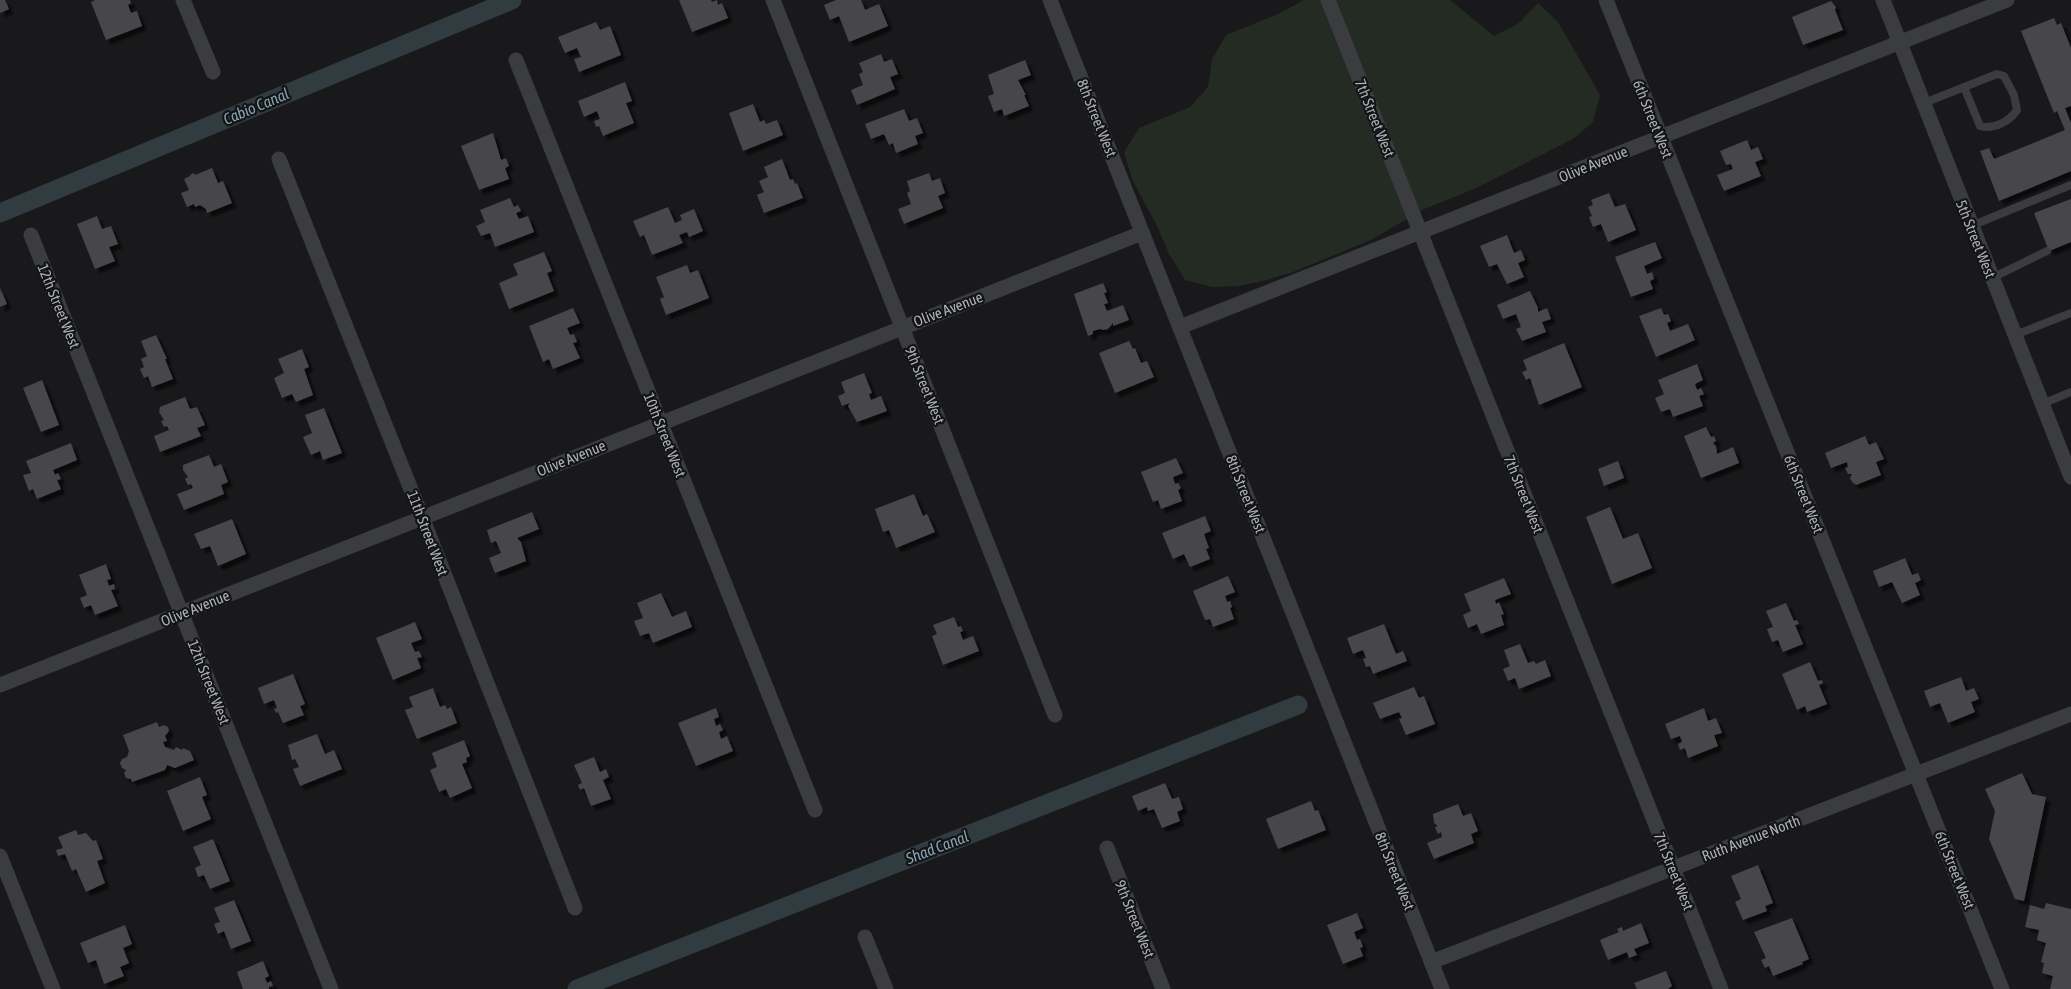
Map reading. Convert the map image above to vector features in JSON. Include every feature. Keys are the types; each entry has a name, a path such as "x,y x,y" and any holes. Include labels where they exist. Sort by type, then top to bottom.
{"street":[{"path":"183,0 213,72"},
{"name":"9th Street West","path":"773,0 1055,715"},
{"name":"8th Street West","path":"1050,0 1442,989"},
{"name":"7th Street West","path":"1328,0 1721,989"},
{"name":"6th Street West","path":"1606,0 2002,989"},
{"name":"5th Street West","path":"1883,0 2071,477"},
{"name":"Olive Avenue","path":"1180,328 2007,0"},
{"name":"10th Street West","path":"516,60 815,810"},
{"name":"11th Street West","path":"279,159 575,908"},
{"name":"Olive Avenue","path":"0,684 1142,233"},
{"name":"12th Street West","path":"31,235 331,989"},
{"name":"Ruth Avenue North","path":"1432,962 2071,714"},
{"name":"9th Street West","path":"1107,848 1163,989"},
{"path":"0,856 53,989"},
{"path":"865,937 886,989"}],"lane":[{"path":"1924,104 1964,87 1997,74 2004,76 2014,95 2017,110 2011,119 1988,128 1980,126 1964,87"},
{"path":"1971,226 2071,185"},
{"path":"1992,278 2048,251"},
{"path":"2014,336 2071,313"},
{"path":"2042,404 2071,392"}],"shaded area":[{"path":"1304,0 1450,0 1494,36 1519,23 1538,3 1558,22 1600,95 1593,122 1573,139 1474,189 1422,210 1371,240 1293,272 1239,286 1212,287 1185,280 1169,254 1158,228 1132,179 1124,152 1139,128 1190,107 1208,87 1212,59 1226,35 1278,14"}],"building":[{"path":"0,0 5,0 9,9 0,13"},
{"path":"95,0 130,0 131,3 128,5 131,13 137,11 142,26 106,40 91,2"},
{"path":"679,0 711,0 712,2 717,0 718,5 722,3 728,18 692,32"},
{"path":"836,0 861,0 865,10 879,4 888,26 849,42 839,16 830,20 824,5"},
{"path":"1831,1 1836,7 1835,10 1843,30 1803,45 1792,17"},
{"path":"2054,18 2057,25 2061,23 2071,48 2071,106 2065,108 2071,123 2071,171 1999,201 1980,151 1989,148 1994,159 2065,130 2057,111 2054,113 2021,31"},
{"path":"596,22 600,30 610,26 621,55 579,72 574,59 581,57 577,48 565,53 558,37"},
{"path":"881,54 884,62 892,59 898,74 890,77 895,89 857,105 851,90 863,85 859,74 863,72 859,63"},
{"path":"1025,60 1031,75 1018,80 1026,95 1024,95 1029,106 1004,116 1002,109 994,112 988,96 994,94 988,75"},
{"path":"625,82 632,101 626,103 634,123 603,136 599,126 596,127 594,121 600,119 597,111 584,117 578,101"},
{"path":"753,104 760,122 764,120 766,124 777,120 783,135 743,151 729,113"},
{"path":"904,109 909,121 917,118 923,133 915,136 918,144 896,153 893,143 889,145 884,134 871,139 865,124"},
{"path":"493,133 501,160 506,158 509,166 505,168 509,179 479,190 461,146"},
{"path":"1747,140 1751,150 1758,147 1763,159 1755,162 1761,176 1724,191 1717,175 1733,169 1731,164 1726,165 1720,151"},
{"path":"782,159 790,180 793,179 795,184 797,183 803,198 764,213 757,195 764,192 759,181 768,177 764,167"},
{"path":"212,168 218,183 223,181 232,203 207,213 206,209 200,205 195,207 194,204 187,207 181,193 189,190 184,179 194,173 195,175"},
{"path":"929,173 932,181 940,178 945,193 938,196 943,208 904,224 898,209 911,204 907,193 910,191 907,181"},
{"path":"1609,193 1615,207 1625,204 1636,230 1608,242 1601,224 1593,227 1589,217 1592,216 1588,207 1593,205 1591,200"},
{"path":"510,198 514,207 518,205 521,211 516,213 519,219 528,216 534,232 495,247 490,233 481,236 476,226 485,222 480,210"},
{"path":"2071,199 2071,242 2049,251 2034,213"},
{"path":"668,207 675,223 682,220 680,215 694,209 703,231 689,237 687,232 679,235 683,243 652,255 644,235 640,237 633,221"},
{"path":"97,216 102,229 111,226 118,244 109,247 115,261 95,269 77,224"},
{"path":"1507,235 1514,253 1521,250 1525,260 1518,263 1524,277 1507,284 1497,264 1489,267 1480,246"},
{"path":"1655,242 1662,258 1644,266 1647,274 1652,272 1654,279 1650,281 1653,289 1631,297 1615,257"},
{"path":"544,252 552,271 547,273 554,291 509,309 499,283 518,275 513,264"},
{"path":"687,265 690,273 698,270 709,298 666,315 660,299 664,297 656,277"},
{"path":"1103,283 1107,292 1104,293 1108,303 1104,304 1107,311 1123,305 1129,320 1113,326 1113,323 1108,329 1093,331 1093,334 1088,336 1074,294"},
{"path":"0,288 7,304 0,307"},
{"path":"1530,291 1538,312 1547,308 1551,319 1542,322 1546,332 1522,341 1516,329 1521,327 1516,314 1503,319 1497,305"},
{"path":"573,308 580,323 567,328 570,335 574,334 577,342 573,343 580,358 553,369 549,359 543,362 529,326"},
{"path":"1661,308 1664,315 1668,314 1671,321 1667,323 1670,331 1688,324 1695,340 1656,357 1639,316"},
{"path":"156,335 167,359 165,359 173,379 152,387 148,376 144,378 140,369 144,367 141,359 147,356 141,341"},
{"path":"1129,341 1133,349 1135,348 1141,363 1147,361 1154,377 1115,393 1099,353"},
{"path":"1564,343 1582,387 1539,405 1530,378 1526,380 1522,372 1527,370 1523,360"},
{"path":"302,349 309,367 304,369 313,395 296,402 292,394 282,398 274,378 284,373 278,359"},
{"path":"1697,364 1703,380 1695,384 1697,390 1701,388 1704,394 1699,396 1703,406 1673,417 1670,409 1661,412 1655,398 1664,394 1658,380"},
{"path":"864,373 872,393 869,394 871,400 881,396 887,411 857,422 848,406 850,403 842,406 838,396 845,393 841,382"},
{"path":"42,380 59,425 41,432 23,388"},
{"path":"185,397 190,409 197,407 205,425 197,428 201,436 160,452 154,436 169,430 167,426 164,427 161,421 164,420 159,412 160,407"},
{"path":"324,408 342,453 323,460 320,451 311,455 303,437 312,433 305,415"},
{"path":"1706,427 1711,437 1714,436 1716,441 1713,443 1716,446 1717,454 1733,447 1739,463 1701,478 1684,436"},
{"path":"1865,436 1869,445 1876,442 1884,459 1876,462 1881,475 1856,485 1850,478 1852,474 1848,474 1845,468 1848,467 1847,462 1831,468 1825,453"},
{"path":"71,443 77,460 53,470 55,475 58,473 61,479 57,480 61,489 37,499 33,489 29,491 23,475 31,473 26,461"},
{"path":"209,455 214,467 221,464 228,482 221,485 224,494 184,510 177,494 193,488 191,484 188,485 185,479 188,477 183,470 183,465"},
{"path":"1176,458 1183,473 1173,477 1175,484 1178,483 1181,488 1178,490 1182,501 1161,509 1158,500 1153,502 1141,472"},
{"path":"1618,461 1624,478 1604,486 1598,469"},
{"path":"914,494 923,516 927,514 935,532 896,548 889,530 883,532 875,509"},
{"path":"1610,507 1623,539 1638,533 1652,568 1612,584 1586,517"},
{"path":"532,512 539,529 517,538 521,542 526,561 495,573 489,558 501,553 496,541 491,543 487,530"},
{"path":"1205,516 1211,531 1204,534 1209,548 1206,549 1210,559 1190,567 1184,554 1173,559 1162,533"},
{"path":"232,519 246,554 218,566 210,546 201,549 194,534"},
{"path":"1905,558 1912,575 1918,573 1921,580 1915,583 1920,595 1902,603 1892,582 1879,587 1873,571"},
{"path":"106,564 111,579 107,580 109,586 114,584 115,589 111,590 118,606 95,615 91,605 84,608 80,598 87,595 79,575"},
{"path":"1228,576 1235,592 1225,596 1227,602 1230,601 1232,607 1230,608 1234,619 1213,627 1210,619 1205,620 1193,591"},
{"path":"1504,578 1511,594 1495,600 1496,604 1499,602 1504,614 1501,615 1504,625 1481,634 1477,624 1468,628 1463,615 1471,611 1464,594"},
{"path":"661,593 672,617 686,611 692,627 653,643 649,633 640,636 634,621 643,618 637,603"},
{"path":"1786,603 1794,621 1797,620 1799,624 1795,625 1803,644 1783,652 1778,640 1772,642 1767,629 1773,627 1766,611"},
{"path":"954,617 958,627 961,626 963,631 960,632 963,640 973,636 979,651 943,665 932,636 937,634 933,625"},
{"path":"415,622 422,639 411,643 415,652 419,651 422,657 417,658 421,668 393,680 376,638"},
{"path":"1384,624 1396,654 1403,651 1407,661 1373,674 1370,666 1366,667 1363,659 1366,658 1363,650 1353,654 1347,638"},
{"path":"1520,644 1528,663 1534,661 1536,664 1545,660 1551,676 1519,689 1515,678 1508,681 1503,669 1510,666 1504,650"},
{"path":"1810,662 1818,681 1822,680 1823,683 1819,685 1827,704 1807,712 1805,706 1797,710 1782,674"},
{"path":"293,674 305,704 300,706 304,715 283,723 278,712 276,713 274,709 277,708 274,700 264,704 258,688"},
{"path":"1961,677 1966,691 1974,688 1979,699 1971,702 1975,712 1948,723 1940,703 1930,707 1924,691"},
{"path":"1414,687 1419,698 1424,696 1435,724 1406,735 1399,719 1402,718 1399,712 1380,719 1373,703"},
{"path":"433,688 440,707 445,705 447,709 451,707 457,723 417,739 405,710 413,707 409,697"},
{"path":"716,708 719,717 714,719 716,726 720,724 723,730 719,732 721,739 727,736 733,751 696,766 678,723"},
{"path":"1704,708 1708,721 1716,718 1722,733 1714,735 1718,746 1688,758 1685,748 1680,750 1678,744 1682,742 1680,736 1671,739 1665,724"},
{"path":"157,722 159,727 164,725 168,727 169,731 165,736 167,741 163,742 165,747 174,750 176,747 182,750 183,748 190,751 194,760 175,768 167,765 165,770 132,782 131,779 126,778 124,773 126,770 122,768 120,763 122,759 127,757 129,751 123,735"},
{"path":"317,734 325,754 334,750 342,769 300,786 293,769 299,767 295,759 292,760 288,745"},
{"path":"464,740 470,756 466,758 467,762 462,764 472,788 450,798 446,789 439,792 430,770 437,767 432,753"},
{"path":"594,757 600,772 606,769 609,777 603,780 611,799 591,806 584,788 580,790 578,785 582,783 574,765"},
{"path":"2022,773 2032,794 2046,797 2024,901 2015,899 1989,839 1995,811 1985,789"},
{"path":"200,777 207,795 202,797 211,819 183,831 167,791"},
{"path":"1165,783 1172,799 1179,797 1183,809 1177,812 1180,821 1162,828 1154,809 1148,811 1147,807 1138,811 1132,796"},
{"path":"1311,801 1315,811 1318,810 1326,830 1278,849 1266,819"},
{"path":"1458,804 1463,816 1471,813 1478,831 1471,834 1474,843 1434,859 1427,843 1442,837 1441,832 1438,834 1435,827 1438,826 1434,823 1433,814"},
{"path":"76,830 78,835 86,833 93,841 96,840 103,859 97,861 105,883 86,892 76,869 72,871 65,854 58,856 56,850 63,848 58,837"},
{"path":"213,839 230,881 210,889 204,875 198,877 195,868 201,865 193,847"},
{"path":"1758,865 1773,903 1765,906 1767,911 1743,920 1735,902 1741,899 1731,876"},
{"path":"234,900 251,941 231,949 224,931 218,934 214,924 220,922 214,908"},
{"path":"2046,903 2071,909 2071,989 2050,989 2053,976 2042,973 2044,963 2041,962 2046,943 2037,940 2039,930 2025,927 2030,905 2044,909"},
{"path":"1357,913 1363,928 1354,932 1357,940 1360,939 1363,947 1360,948 1363,956 1343,964 1327,925"},
{"path":"1792,918 1809,959 1802,962 1803,964 1773,976 1769,966 1765,968 1761,960 1766,958 1754,932"},
{"path":"1641,923 1649,943 1634,949 1637,955 1629,958 1627,952 1608,960 1600,940 1619,932 1617,929 1622,927 1623,931"},
{"path":"125,925 132,944 123,948 129,963 120,967 124,976 104,984 96,960 88,963 80,943"},
{"path":"263,961 269,976 265,978 267,983 271,981 273,986 269,987 269,989 243,989 237,972"},
{"path":"1666,971 1672,986 1668,989 1637,989 1634,983"}],"waterway":[{"name":"Cabio Canal","path":"0,213 512,0"},
{"name":"Shad Canal","path":"577,989 1298,705"}]}
